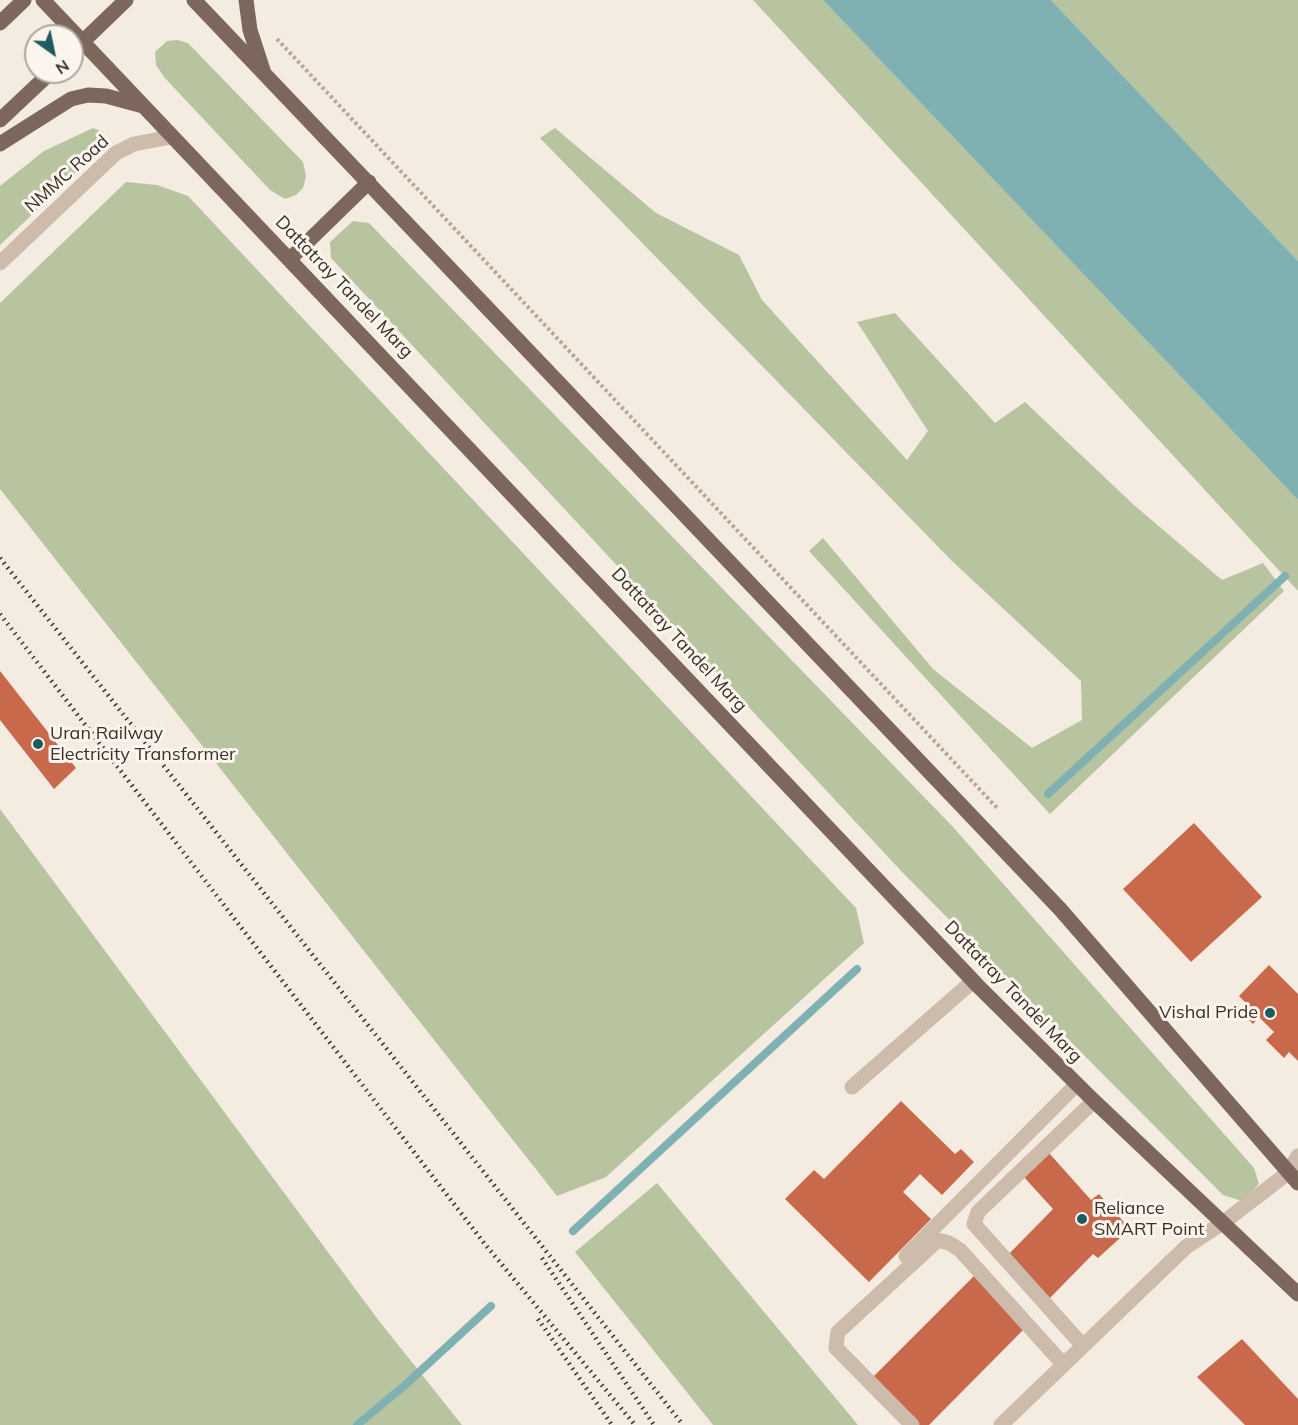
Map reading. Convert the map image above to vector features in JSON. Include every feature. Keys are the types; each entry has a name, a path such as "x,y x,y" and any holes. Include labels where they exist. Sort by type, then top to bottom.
{"main road":[{"path":"0,22 24,0"},
{"name":"Dattatray Tandel Marg","path":"44,0 61,24"},
{"path":"84,40 126,0"},
{"path":"194,0 1052,901 1293,1178"},
{"path":"246,0 250,30 264,74"},
{"name":"Dattatray Tandel Marg","path":"84,53 143,106 291,258 973,981 1094,1101 1298,1294"},
{"path":"0,120 38,84"},
{"path":"0,144 71,99 88,95 106,96 143,106"},
{"path":"291,258 369,182"}],"street":[{"name":"NMMC Road","path":"0,263 116,153 134,144 171,137"},
{"path":"852,1087 973,981"},
{"path":"906,1256 1077,1084"},
{"path":"1083,1346 974,1224 978,1212 1094,1101"},
{"path":"1000,1425 1186,1247 1293,1178 1298,1156"},
{"path":"912,1425 836,1348 837,1338 838,1332 938,1240 950,1243 960,1250 1064,1364"}],"path":[{"path":"274,33 1005,817"}],"green space":[{"path":"753,0 823,0 1298,500 1298,591"},
{"path":"1051,0 1298,0 1298,261"},
{"path":"177,40 188,43 303,162 306,176 303,188 296,195 285,199 270,190 164,77 156,65 155,52 167,41"},
{"path":"93,128 103,132 104,142 96,154 0,245 0,186 44,151"},
{"path":"555,128 656,213 739,255 762,300 907,460 928,431 857,322 895,313 995,423 1025,402 1134,505 1222,580 1263,563 1284,591 1050,814 809,551 823,538 933,669 1032,748 1082,720 1081,681 952,561 540,138"},
{"path":"126,182 157,185 188,196 856,908 864,943 606,1177 557,1196 0,489 0,303"},
{"path":"353,221 369,223 953,827 1254,1168 1259,1184 1242,1201 1223,1195 903,873 331,258 330,242"},
{"path":"0,809 379,1321 462,1425 0,1425"},
{"path":"657,1183 858,1425 713,1425 575,1252"}],"water":[{"path":"823,0 1051,0 1298,261 1298,500"}],"building":[{"name":"Uran Railway Electricity Transformer","path":"0,671 76,768 54,789 0,720"},
{"path":"1194,823 1262,897 1191,962 1123,889"},
{"name":"Vishal Pride","path":"1269,965 1298,994 1298,1061 1289,1052 1284,1058 1266,1040 1274,1032 1259,1017 1253,1024 1239,1010 1246,1003 1239,996"},
{"path":"901,1101 955,1154 961,1149 974,1162 942,1195 920,1174 903,1192 931,1219 869,1282 785,1199 814,1170 824,1179"},
{"name":"Reliance SMART Point","path":"1049,1153 1091,1200 1099,1194 1130,1229 1098,1258 1093,1254 1045,1303 1005,1258 1053,1209 1023,1176"},
{"path":"975,1275 1027,1326 929,1425 917,1425 871,1379"},
{"path":"1242,1339 1298,1399 1298,1425 1245,1425 1197,1377"}],"waterway":[{"path":"1048,794 1285,576"},
{"path":"573,1231 857,969"},
{"path":"357,1425 404,1386 491,1306"}],"railway":[{"path":"0,558 683,1425"},
{"path":"0,614 484,1243 635,1425"},
{"path":"542,1258 654,1425"},
{"path":"538,1319 612,1425"}],"place":[{"name":"Uran Railway Electricity Transformer","path":"38,744"},
{"name":"Vishal Pride","path":"1270,1013"},
{"name":"Reliance SMART Point","path":"1082,1219"}]}
